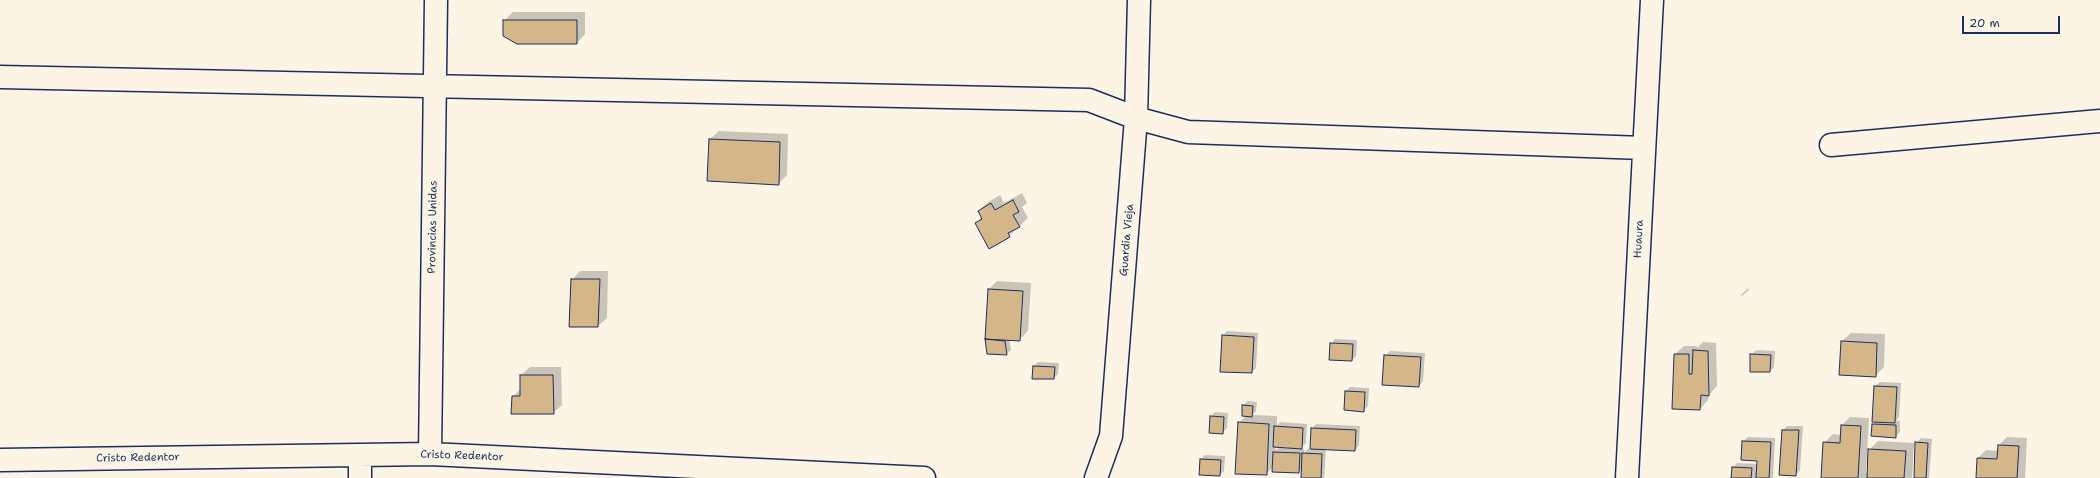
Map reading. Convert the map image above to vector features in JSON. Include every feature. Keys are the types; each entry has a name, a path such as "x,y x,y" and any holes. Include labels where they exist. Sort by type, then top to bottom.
{"street":[{"name":"Provincias Unidas","path":"430,454 436,0"},
{"name":"Guardia Vieja","path":"1096,478 1111,436 1136,118 1139,0"},
{"name":"Huaura","path":"1626,478 1652,0"},
{"path":"0,77 1089,100 1136,118 1188,132 1644,148"},
{"path":"1831,145 2100,121"},
{"name":"Cristo Redentor","path":"0,460 430,454 924,478"},
{"path":"360,455 360,478"}],"building":[{"path":"503,20 577,20 577,44 517,44 503,36"},
{"path":"709,139 780,142 779,185 707,181"},
{"path":"1013,200 1019,212 1013,215 1020,227 1008,233 1010,237 989,249 975,223 982,219 978,211 991,203 995,210"},
{"path":"571,279 600,279 598,327 569,327"},
{"path":"988,289 1023,291 1020,341 985,339"},
{"path":"1222,335 1254,337 1252,373 1220,372"},
{"path":"985,339 1005,341 1007,355 987,354"},
{"path":"1841,341 1877,343 1876,377 1839,375"},
{"path":"1330,343 1353,344 1352,361 1329,360"},
{"path":"1693,350 1708,351 1709,396 1701,395 1700,410 1672,409 1674,354 1689,354 1689,374 1692,374"},
{"path":"1750,354 1771,355 1770,372 1750,372"},
{"path":"1384,355 1421,357 1419,387 1382,385"},
{"path":"1033,366 1055,367 1054,379 1032,379"},
{"path":"520,375 553,375 554,414 511,414 512,396 520,396"},
{"path":"1874,386 1897,387 1895,423 1872,422"},
{"path":"1345,391 1365,392 1364,412 1344,410"},
{"path":"1242,405 1253,406 1252,417 1242,416"},
{"path":"1210,416 1224,417 1223,434 1209,433"},
{"path":"1238,422 1269,424 1267,475 1235,474"},
{"path":"1872,424 1896,425 1896,438 1871,436"},
{"path":"1841,425 1861,426 1858,478 1821,478 1823,442 1840,443"},
{"path":"1274,426 1303,428 1302,449 1273,447"},
{"path":"1311,428 1356,430 1355,451 1310,449"},
{"path":"1782,430 1799,430 1796,476 1779,475"},
{"path":"1742,441 1771,442 1769,478 1756,478 1757,461 1741,460"},
{"path":"1915,442 1928,443 1926,478 1914,478"},
{"path":"1998,445 2019,446 2017,478 1976,478 1977,458 1997,459"},
{"path":"1868,449 1906,451 1904,478 1867,478"},
{"path":"1273,452 1300,453 1299,473 1272,472"},
{"path":"1302,453 1322,454 1321,478 1301,478"},
{"path":"1200,459 1221,460 1220,476 1199,475"},
{"path":"1732,467 1752,468 1751,478 1731,478"}]}
